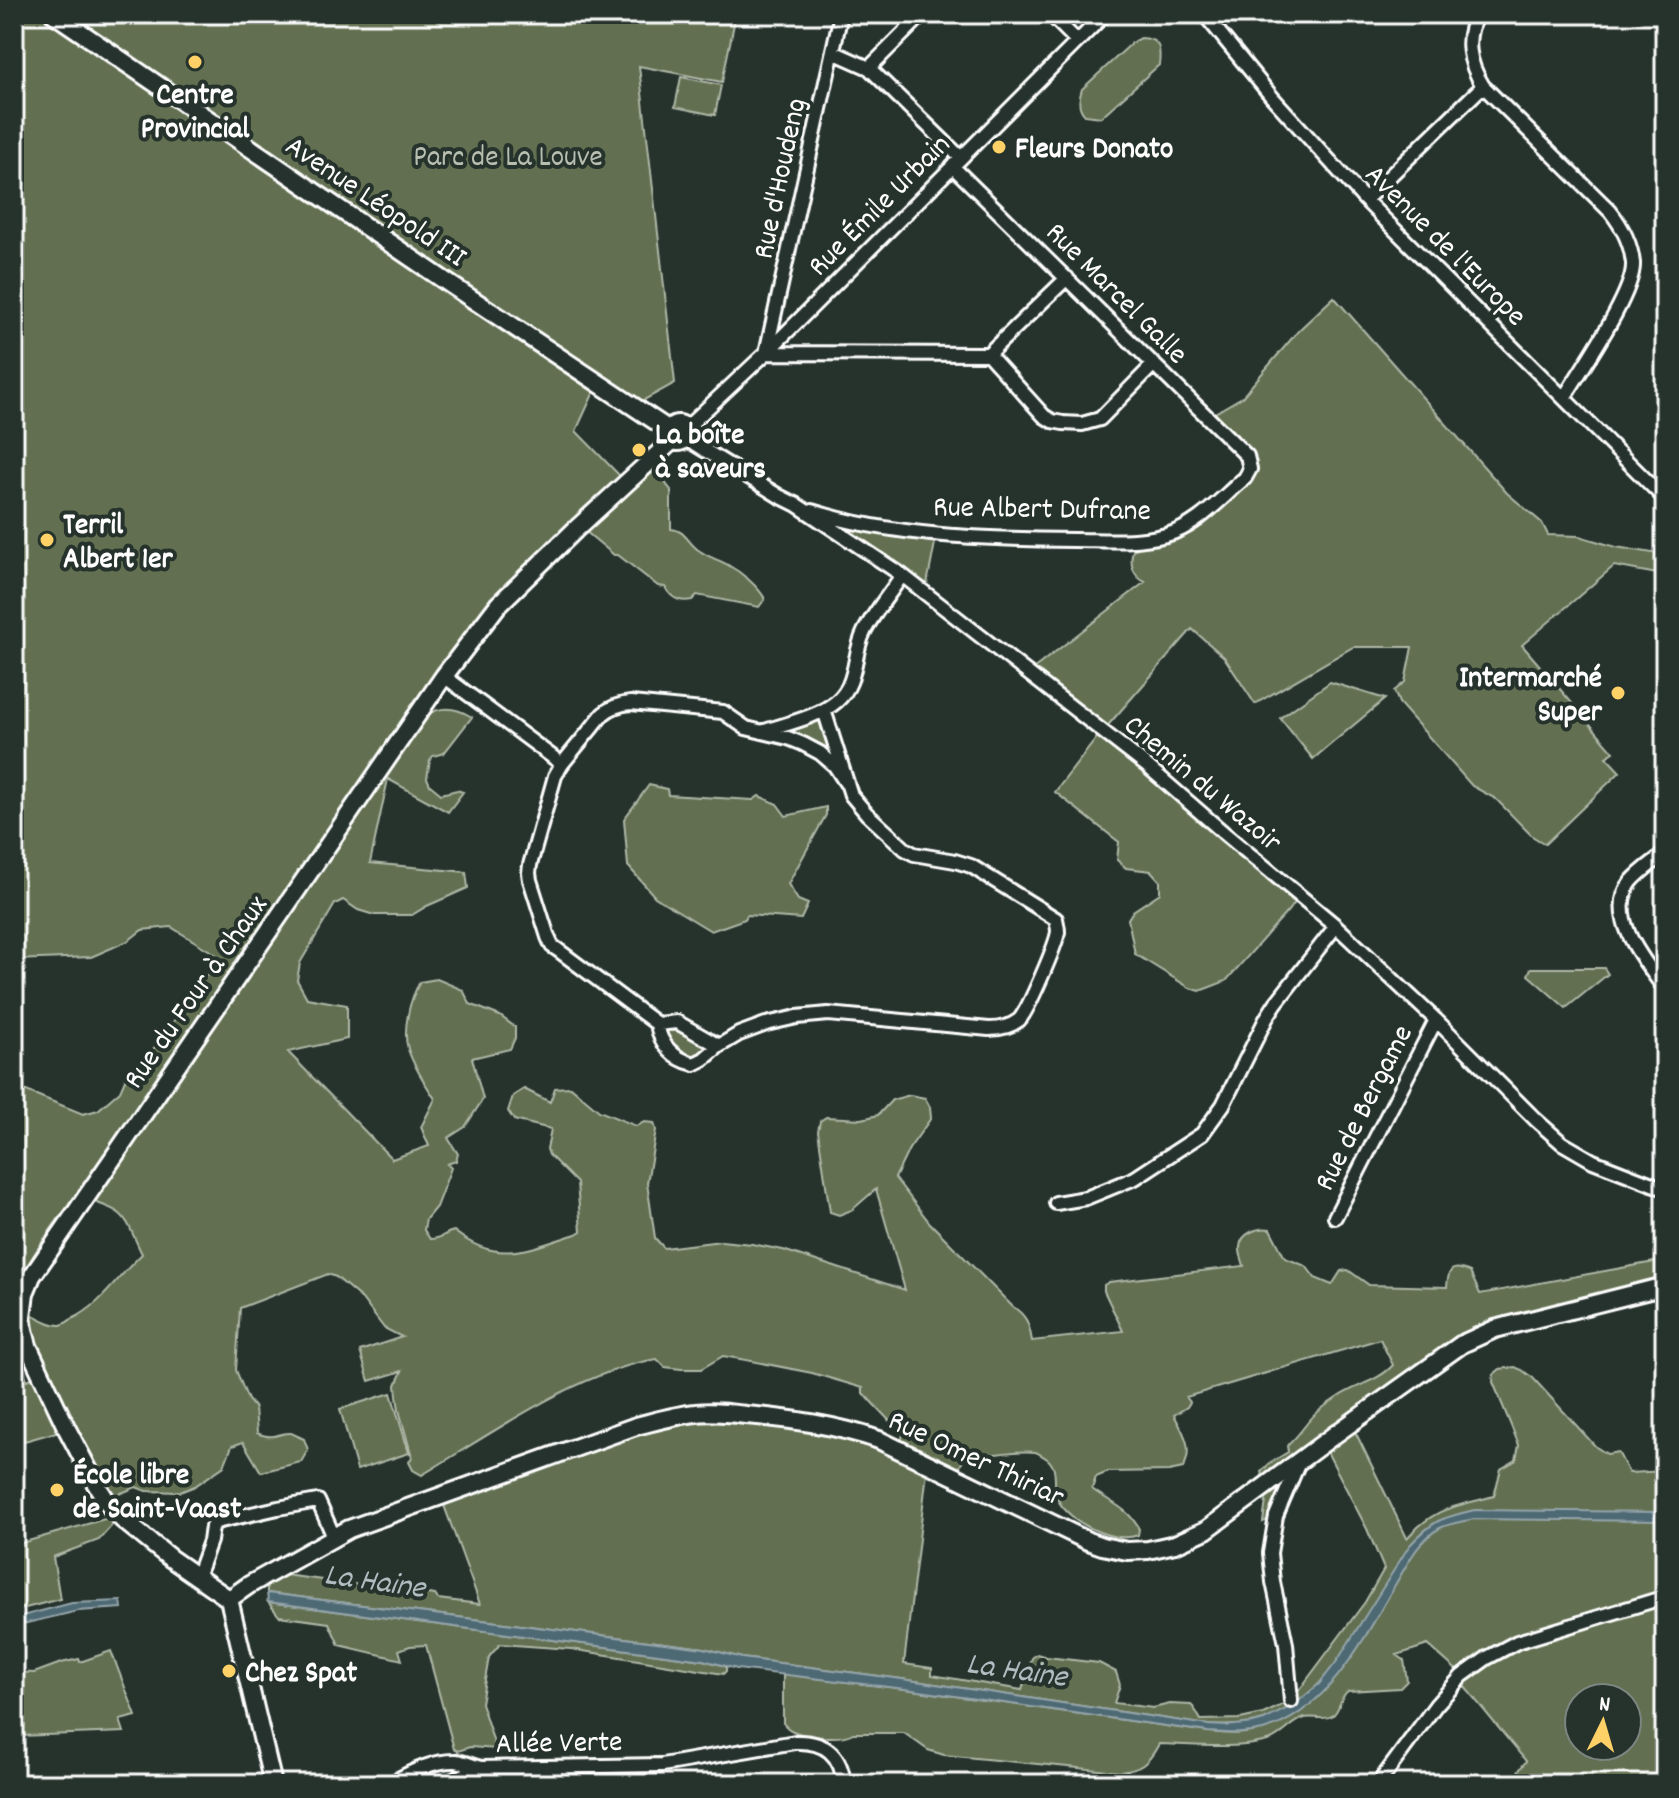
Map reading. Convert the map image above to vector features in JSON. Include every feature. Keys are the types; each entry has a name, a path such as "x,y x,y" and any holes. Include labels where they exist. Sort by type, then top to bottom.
{"street":[{"name":"Avenue Léopold III","path":"54,14 451,285 678,434"},
{"name":"Rue d'Houdeng","path":"766,353 841,14"},
{"path":"833,52 869,68 923,14"},
{"path":"1050,14 1077,41"},
{"name":"Rue Émile Urbain","path":"678,434 766,353 1105,14"},
{"name":"Avenue de l'Europe","path":"1204,14 1272,97 1365,200 1665,499"},
{"path":"1478,14 1473,23 1469,50 1475,74 1483,86 1610,211 1622,226 1633,265 1628,287 1616,312 1564,398"},
{"name":"Rue Marcel Galle","path":"869,68 1067,278 1247,456"},
{"path":"1365,200 1483,86"},
{"path":"766,353 988,354 1067,278"},
{"path":"988,354 1044,416 1052,421 1072,423 1100,419 1154,364"},
{"name":"Chemin du Wazoir","path":"678,434 797,505 902,575 1147,766 1336,926 1562,1143 1593,1161 1665,1189"},
{"name":"Rue du Four à Chaux","path":"229,1599 123,1520 103,1495 67,1429 28,1346 22,1316 25,1293 32,1276 444,676 498,605 678,434"},
{"name":"Rue Albert Dufrane","path":"797,505 853,521 951,535 1041,539 1153,538 1190,525 1245,478 1250,469 1247,456"},
{"path":"762,732 824,710 839,699 851,683 863,635 902,575"},
{"path":"444,676 562,764"},
{"path":"824,710 851,795 905,849 914,854 963,862 1056,919 1058,935 1026,1012 1011,1025 1000,1029 828,1014 797,1017 753,1028 719,1046 700,1062 687,1062 663,1045 657,1024 552,946 530,880 529,868 555,776 609,709 622,704 723,712 739,725 788,738 820,753 835,766 846,783"},
{"path":"1665,853 1633,879 1624,903 1625,922 1631,940 1665,989"},
{"path":"1056,1203 1086,1198 1135,1178 1202,1134 1223,1105 1276,1003 1336,926"},
{"name":"Rue de Bergame","path":"1335,1217 1436,1020"},
{"path":"657,1024 677,1022 719,1046"},
{"name":"Rue Omer Thiriar","path":"229,1599 334,1537 364,1523 636,1426 698,1412 776,1417 857,1432 1088,1541 1127,1551 1159,1548 1196,1536 1217,1523 1409,1380 1473,1338 1495,1329 1665,1286"},
{"path":"1291,1701 1286,1644 1270,1553 1276,1516 1299,1462"},
{"path":"197,1577 216,1522 318,1501 334,1537"},
{"path":"1378,1784 1436,1705 1462,1676 1487,1658 1517,1642 1665,1597"},
{"path":"229,1599 273,1784"},
{"name":"Allée Verte","path":"390,1784 433,1764 445,1762 458,1761 481,1768 638,1766 806,1742 816,1743 835,1755 844,1784"},
{"name":"Allée Verte","path":"444,1784 481,1768"}],"green space":[{"name":"Parc de La Louve","path":"14,14 736,14 722,82 639,66 675,383 642,401 637,408 598,383 576,431 621,477 498,605 428,715 450,709 472,717 444,753 430,760 427,778 441,794 457,790 463,792 448,812 388,779 370,863 466,872 468,888 412,915 374,915 358,910 343,900 335,904 300,963 297,980 307,998 347,1005 347,1039 288,1052 392,1159 429,1146 421,1127 435,1099 413,1062 406,1041 408,1014 420,982 437,979 463,990 470,1004 500,1016 515,1027 515,1038 510,1049 472,1058 483,1099 465,1127 448,1138 458,1154 456,1161 447,1164 451,1168 436,1207 426,1219 424,1230 430,1239 454,1231 485,1248 514,1251 543,1245 581,1231 577,1183 549,1155 547,1149 551,1129 514,1120 508,1111 513,1096 524,1089 550,1102 555,1088 571,1087 599,1111 636,1126 644,1122 654,1123 656,1130 647,1183 655,1238 664,1248 721,1241 752,1244 783,1250 905,1290 876,1189 852,1210 839,1215 830,1212 818,1131 820,1121 826,1117 862,1119 878,1115 892,1100 910,1095 925,1098 931,1118 909,1149 895,1178 930,1223 1021,1313 1032,1341 1123,1331 1104,1285 1244,1266 1241,1242 1251,1232 1260,1229 1270,1229 1285,1258 1306,1266 1315,1278 1332,1285 1341,1271 1348,1270 1369,1285 1447,1287 1450,1272 1459,1268 1470,1272 1480,1294 1665,1260 1665,1282 1496,1329 1351,1423 1407,1538 1437,1514 1494,1496 1501,1469 1516,1460 1519,1445 1493,1382 1494,1374 1500,1369 1515,1367 1533,1378 1596,1447 1607,1454 1618,1452 1629,1473 1665,1471 1665,1784 1509,1784 1526,1761 1459,1680 1462,1675 1428,1645 1397,1655 1404,1660 1407,1681 1400,1688 1348,1691 1332,1716 1302,1719 1275,1738 1259,1743 1216,1746 1159,1744 1143,1765 1119,1772 944,1755 928,1750 904,1733 814,1736 793,1731 783,1723 783,1674 1208,1732 1245,1733 1271,1727 1294,1715 1332,1682 1363,1640 1389,1596 1384,1588 1345,1650 1315,1688 1276,1716 1225,1726 742,1658 704,1648 267,1593 267,1575 270,1573 480,1604 441,1497 659,1420 776,1417 898,1449 903,1435 863,1393 863,1388 812,1373 723,1356 701,1369 665,1367 657,1359 596,1377 535,1406 422,1475 413,1470 409,1462 412,1457 399,1410 396,1385 402,1371 369,1381 360,1351 402,1337 384,1328 362,1299 328,1274 240,1308 236,1370 248,1400 255,1408 257,1433 272,1436 291,1433 304,1439 308,1450 301,1462 261,1472 243,1442 232,1446 224,1466 195,1486 180,1492 146,1491 136,1487 119,1494 103,1495 67,1429 14,1444 14,1341 27,1380 42,1374 22,1316 31,1314 53,1324 64,1324 92,1306 142,1254 118,1212 85,1199 94,1183 83,1185 33,1256 14,1302 14,1086 83,1114 98,1110 120,1091 127,1075 144,1062 220,957 171,927 142,930 128,941 91,957 14,960","holes":["1380,1339 1393,1365 1322,1408 1287,1446 1288,1452 1261,1472 1267,1485 1259,1491 1266,1501 1263,1522 1276,1516 1299,1462 1323,1444 1384,1569 1365,1602 1291,1701 1263,1714 1240,1719 1201,1720 1191,1705 1170,1704 1153,1708 1114,1703 1120,1685 1116,1672 1099,1663 1037,1654 1032,1658 1022,1690 932,1675 932,1668 904,1664 928,1464 955,1477 966,1454 972,1457 1036,1452 1053,1466 1057,1498 1070,1515 1104,1534 1117,1537 1138,1535 1139,1529 1130,1516 1092,1489 1096,1477 1108,1472 1183,1468 1188,1448 1174,1415 1187,1407 1190,1402 1186,1397"]},
{"path":"1140,38 1152,40 1158,45 1159,65 1101,117 1085,115 1079,103 1082,89"},
{"path":"681,77 721,85 715,115 675,107"},
{"path":"1334,297 1507,493 1542,523 1548,535 1579,536 1616,547 1665,555 1663,575 1614,566 1522,645 1614,752 1606,757 1620,772 1545,844 1532,836 1496,799 1472,786 1399,703 1394,691 1405,682 1412,647 1353,647 1255,704 1224,657 1192,629 1103,731 1301,896 1226,981 1200,991 1135,954 1128,919 1133,911 1160,893 1160,881 1151,871 1126,868 1117,860 1119,842 1055,792 1102,731 1028,673 1145,582 1135,573 1132,565 1133,550 1138,548 1133,547 1134,539 1181,529 1250,469 1208,417 1242,397 1299,330"},
{"path":"657,455 669,467 666,484 671,490 671,529 680,532 703,553 749,580 765,599 759,607 697,595 692,600 676,599 665,587 658,586 614,555 579,526"},
{"path":"848,527 935,543 927,584 846,531"},
{"path":"1330,682 1385,699 1313,759 1280,718"},
{"path":"814,720 823,723 828,745 825,749 790,733 791,728"},
{"path":"649,785 667,789 668,795 753,800 759,796 777,804 786,816 826,807 826,815 788,884 798,900 808,904 801,919 747,915 745,919 711,931 655,897 628,866 624,819"},
{"path":"1531,968 1604,968 1608,974 1566,1008 1528,975"},
{"path":"675,1026 705,1044 707,1050 702,1056 691,1059 669,1045 666,1033"},
{"path":"391,1393 409,1453 357,1470 340,1409"},
{"path":"108,1518 114,1523 99,1540 53,1557 60,1599 14,1611 14,1545"},
{"path":"268,1602 703,1660 726,1666 726,1671 723,1674 571,1649 500,1644 489,1657 481,1703 496,1749 470,1747 458,1751 454,1749 426,1645 399,1650 402,1660 339,1645 329,1623 279,1616"},
{"path":"111,1651 136,1716 120,1720 124,1732 19,1736 14,1721 14,1672 34,1673"}],"water":[{"path":"1475,1510 1665,1512 1665,1521 1475,1519 1440,1528 1425,1539 1414,1554 1356,1650 1325,1691 1286,1721 1263,1730 1242,1733 1208,1732 905,1689 737,1669 703,1660 268,1602 267,1593 704,1648 742,1658 1226,1726 1264,1720 1294,1705 1319,1684 1337,1661 1409,1546 1438,1521"},
{"path":"121,1601 122,1608 78,1611 14,1626 14,1618 72,1603"}],"place":[{"name":"Centre Provincial","path":"195,62"},
{"name":"Fleurs Donato","path":"999,147"},
{"name":"La boîte à saveurs","path":"639,450"},
{"name":"Terril Albert 1er","path":"47,540"},
{"name":"Intermarché Super","path":"1618,693"},
{"name":"École libre de Saint-Vaast","path":"57,1490"},
{"name":"Chez Spat","path":"229,1671"}],"water label":[{"name":"La Haine","path":"375,1579"},
{"name":"La Haine","path":"1017,1668"}]}
